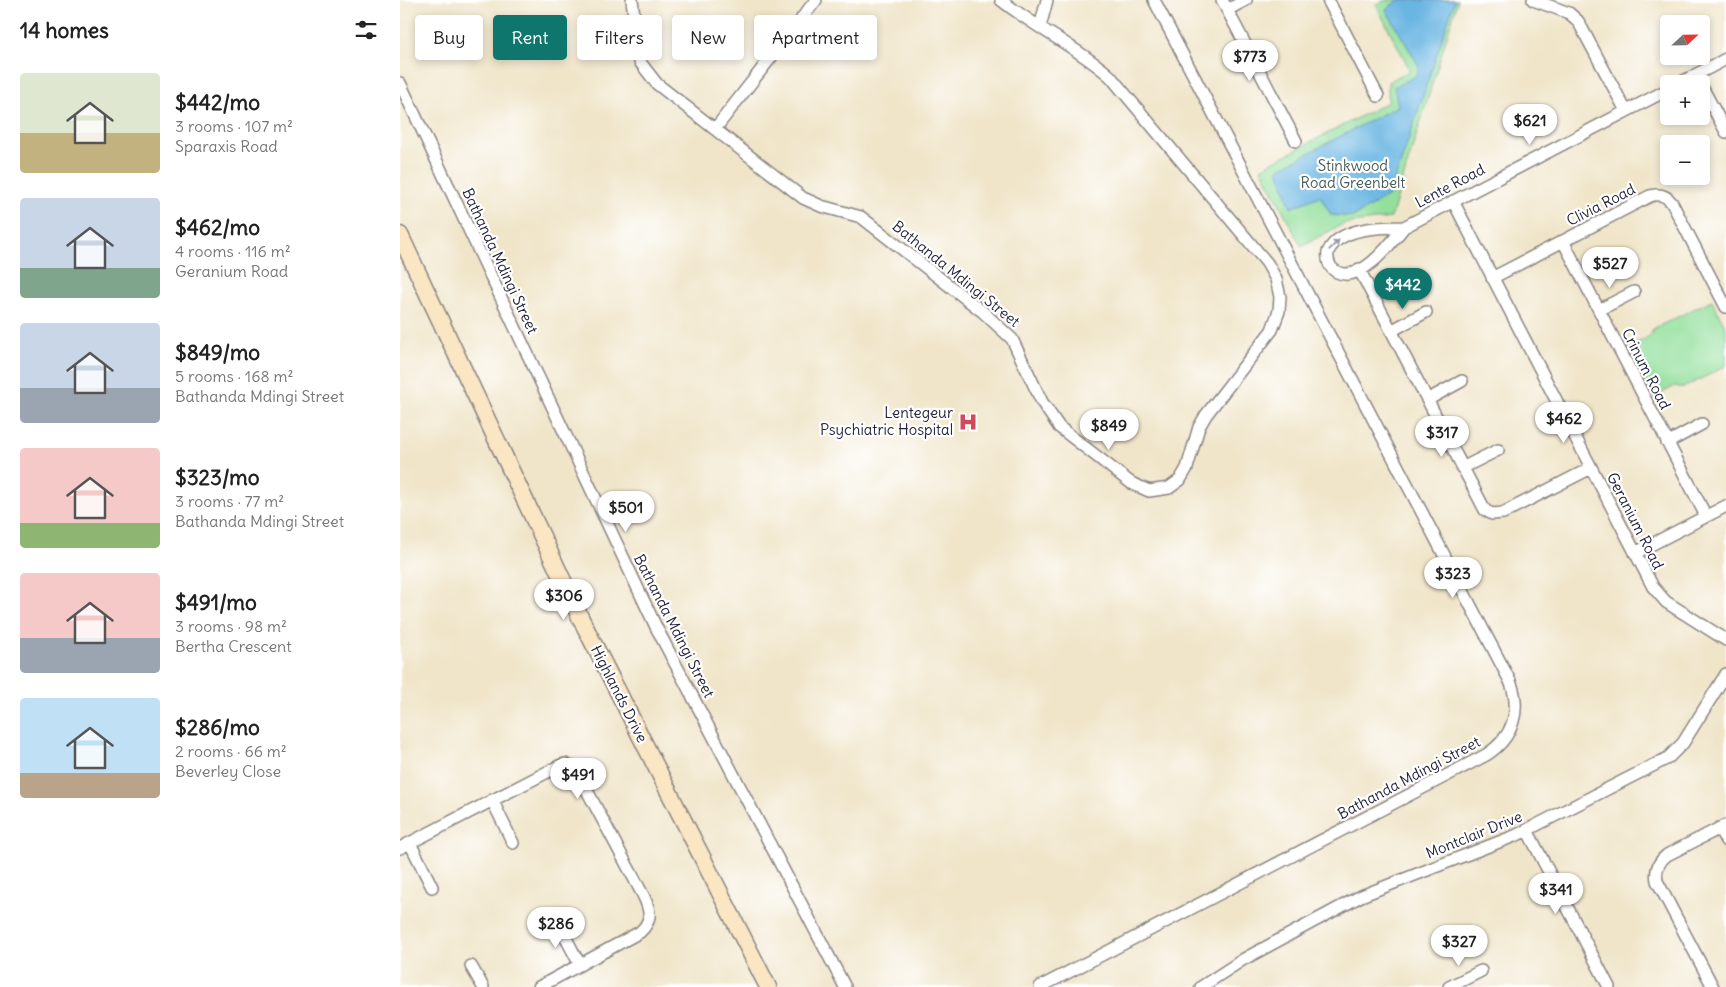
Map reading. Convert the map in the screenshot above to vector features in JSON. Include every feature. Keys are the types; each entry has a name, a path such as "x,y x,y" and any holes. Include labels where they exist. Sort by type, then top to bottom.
{"main road":[{"name":"Highlands Drive","path":"400,235 581,619 768,987"}],"street":[{"name":"Bathanda Mdingi Street","path":"632,0 640,62 646,73 657,84 803,198 821,206 861,217 983,312 1012,339 1042,402 1059,427 1131,483 1149,491 1162,491 1176,483 1184,474 1194,439 1206,415 1272,330 1279,311 1279,288 1267,263 1110,76 1095,63 1001,0"},
{"path":"804,15 816,0"},
{"path":"1040,27 1046,0"},
{"name":"Bathanda Mdingi Street","path":"1040,987 1486,755 1502,743 1507,735 1516,708 1510,681 1154,0"},
{"path":"1246,0 1225,5 1296,141"},
{"path":"1328,0 1378,96"},
{"path":"1533,0 1569,13 1578,21 1626,111"},
{"path":"1706,75 1726,59"},
{"path":"715,129 769,60"},
{"name":"Bathanda Mdingi Street","path":"400,83 656,627 845,987"},
{"name":"Lente Road","path":"1404,227 1383,253 1359,269 1347,274 1333,270 1328,257 1332,244 1350,234 1404,227 1660,93"},
{"path":"1710,102 1726,132"},
{"name":"Clivia Road","path":"1492,278 1650,196 1662,195 1672,203 1726,307"},
{"name":"Geranium Road","path":"1453,201 1653,587 1661,597 1726,640"},
{"name":"Crinum Road","path":"1563,241 1706,516"},
{"path":"1359,269 1485,510 1498,515 1591,468"},
{"path":"1598,310 1634,292"},
{"path":"1391,331 1426,312"},
{"path":"1427,400 1462,381"},
{"path":"1667,443 1702,424"},
{"path":"1462,468 1498,450"},
{"path":"1635,553 1726,506"},
{"name":"Montclair Drive","path":"1201,987 1244,959 1361,896 1527,830 1674,754 1726,674"},
{"path":"432,887 405,846 492,800 566,764 576,770 644,897 650,916 648,924 640,932 539,987"},
{"path":"492,800 513,843"},
{"path":"1712,987 1656,876 1658,865 1663,858 1723,826 1726,841"},
{"path":"1527,830 1608,987"},
{"path":"557,921 580,965"},
{"path":"471,966 483,987"},
{"path":"1449,987 1481,971"}],"green space":[{"name":"Stinkwood Road Greenbelt","path":"1386,0 1458,0 1391,218 1343,224 1301,246 1261,168 1388,102 1388,82 1410,70 1376,5"},
{"path":"1712,300 1726,328 1726,366 1683,388 1675,386 1653,398 1627,348 1650,336 1653,329"}],"water":[{"name":"Stinkwood Road Greenbelt","path":"1398,0 1455,0 1390,195 1353,217 1331,215 1320,196 1291,208 1278,169 1398,106 1394,87 1416,76 1419,66 1386,10"}],"place":[{"name":"Lentegeur Psychiatric Hospital","path":"968,422"}]}
